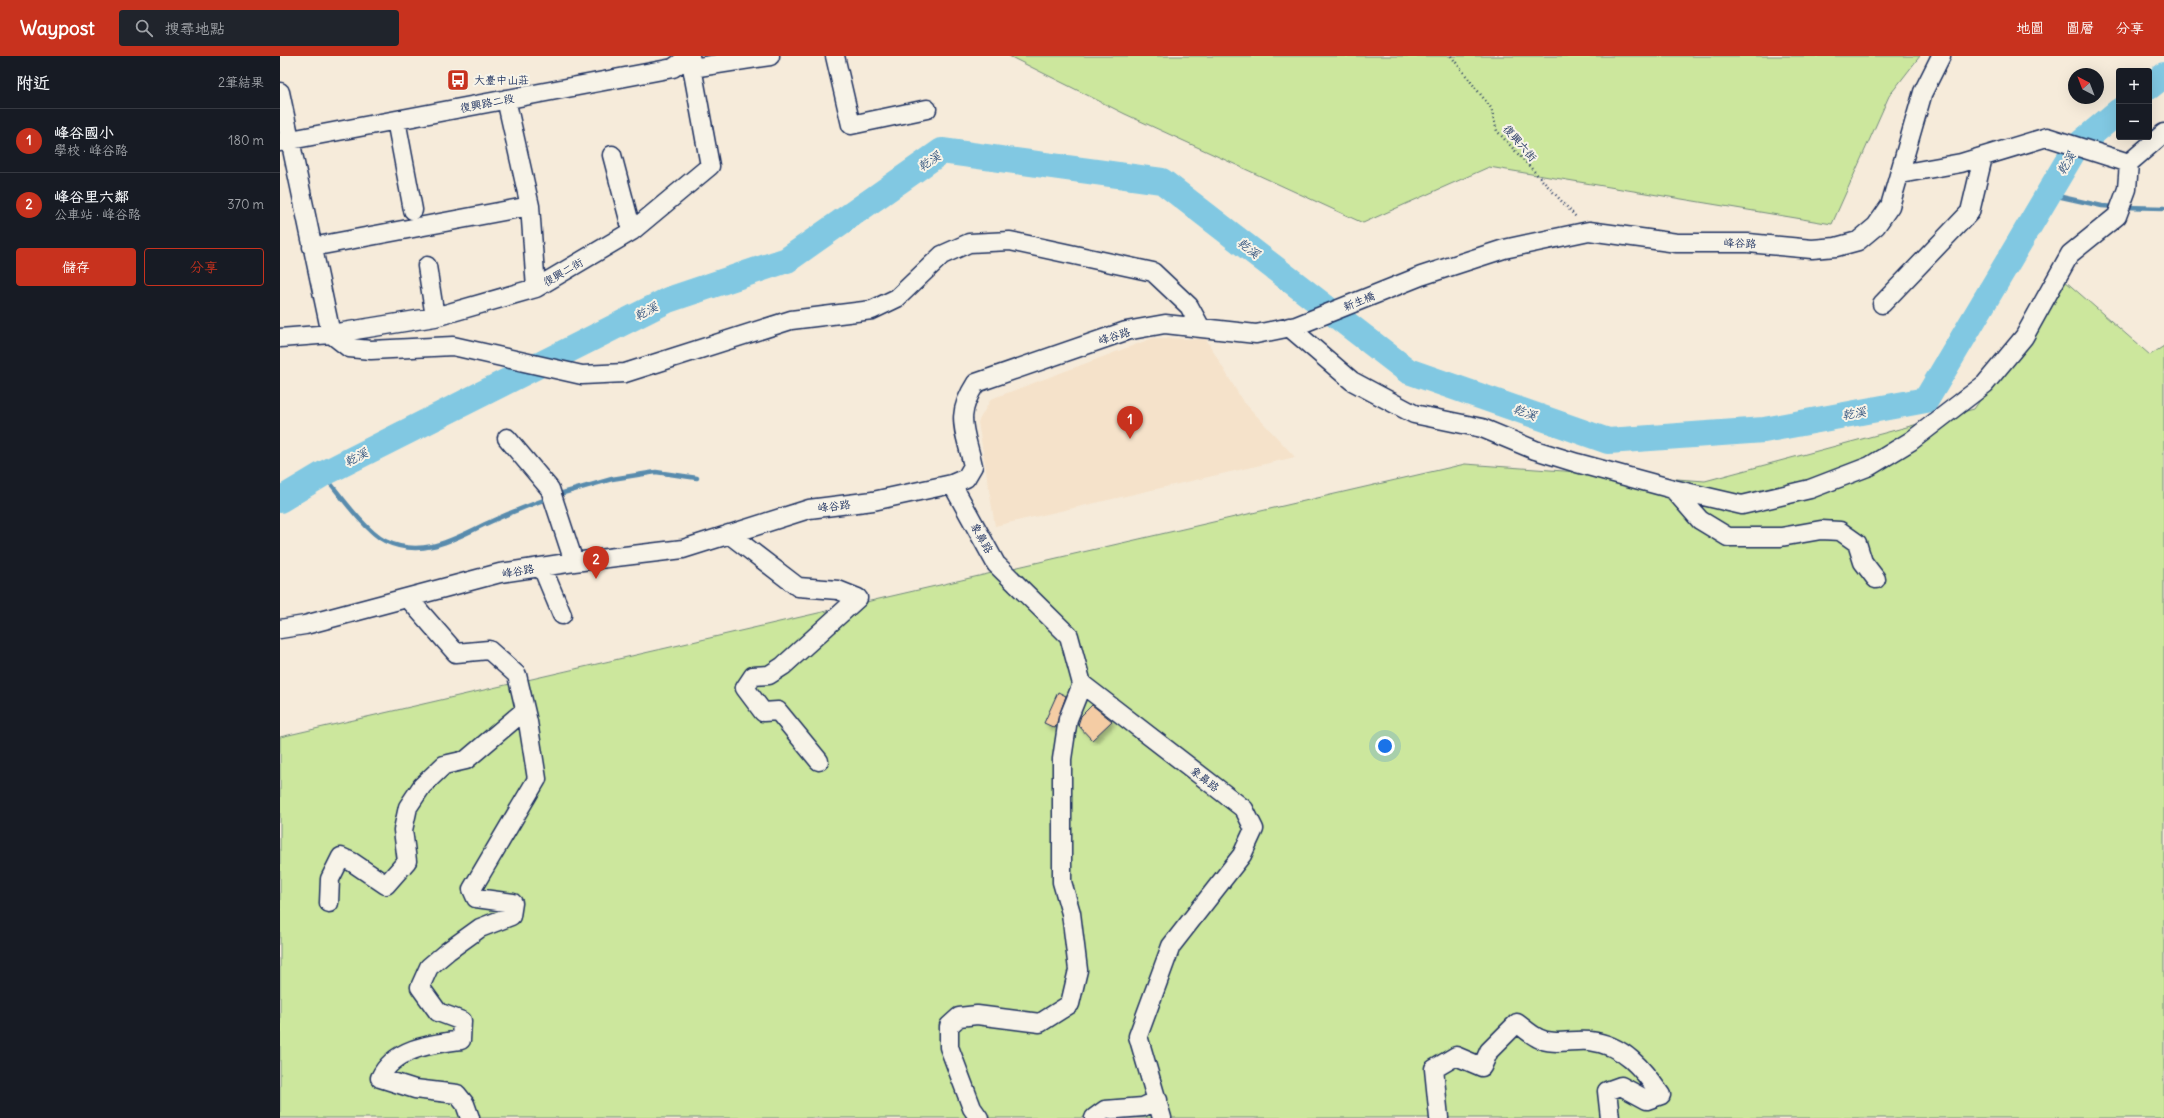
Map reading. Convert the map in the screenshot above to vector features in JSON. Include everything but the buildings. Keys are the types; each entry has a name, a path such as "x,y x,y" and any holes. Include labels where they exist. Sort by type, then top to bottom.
{"street":[{"path":"691,60 770,56"},
{"path":"835,56 851,125 927,109"},
{"name":"峰谷路","path":"1421,276 1504,249 1589,232 1677,243 1748,243 1812,249 1836,247 1858,241 1876,226 1890,206 1923,92 1941,56"},
{"name":"復興路二段","path":"284,141 672,68 691,60"},
{"name":"復興二街","path":"280,338 331,334 436,317 536,288 632,231 710,166 691,60"},
{"path":"280,92 284,141 312,247 331,334 348,348 371,350 452,346 582,375 625,374 791,320 872,310 897,298 942,255 969,243 1010,240 1153,272 1189,306 1201,328"},
{"path":"506,99 530,206 536,288"},
{"path":"396,120 413,210"},
{"path":"1293,327 1352,381 1414,414 1482,428 1549,454 1673,489 1742,505 1810,489 1870,466 1904,445 1985,384 2024,338 2070,254 2117,216 2127,189 2129,163 2164,133"},
{"path":"1900,174 1961,163 2047,137 2129,163"},
{"path":"612,155 632,231"},
{"path":"1882,304 1970,212 1983,157"},
{"path":"312,247 530,206"},
{"path":"427,266 436,317"},
{"name":"新生橋","path":"1293,327 1421,276"},
{"name":"峰谷路","path":"280,629 305,625 500,573 542,566 683,549 809,510 873,501 952,484 966,478 973,466 962,417 966,399 976,383 1126,331 1165,324 1256,334 1293,327"},
{"path":"507,438 553,498 574,562"},
{"name":"象鼻路","path":"952,484 996,564 1069,636 1082,684 1244,809 1254,829 1242,855 1172,946 1138,1036 1147,1071 1158,1100 1162,1118"},
{"path":"1673,489 1700,520 1728,537 1781,537 1821,530 1840,531 1857,543 1863,562 1876,579"},
{"path":"729,534 798,586 838,590 858,598 783,666 769,675 753,676 746,688 763,712 778,711 819,761"},
{"path":"542,566 562,615"},
{"path":"408,598 456,654 489,650 517,675 525,710 537,779 472,889 476,898 513,903 511,916 480,928 448,951 429,967 420,986 438,1012 462,1021 461,1040 426,1045 406,1052 385,1068 380,1078 415,1089 457,1094 465,1104 470,1118"},
{"path":"979,1118 972,1108 949,1047 949,1026 960,1017 977,1015 1040,1023 1070,1004 1078,970 1071,914 1062,882 1062,759 1068,719 1082,684"},
{"path":"329,903 330,878 341,857 352,862 386,885 407,861 403,830 408,807 422,786 444,765 466,760 525,710"},
{"path":"1438,1118 1434,1069 1456,1056 1482,1067 1489,1051 1518,1023 1538,1038 1558,1042 1590,1041 1624,1052 1644,1071 1661,1095 1647,1100 1621,1086 1607,1091 1610,1118"},
{"path":"1094,1118 1105,1110 1143,1107 1158,1100"}],"path":[{"name":"復興六街","path":"1451,56 1491,108 1497,131 1589,232"}],"shaded area":[{"path":"1153,338 1206,339 1242,400 1295,457 995,526 978,422 991,399"}],"green space":[{"path":"1009,56 1920,56 1889,96 1832,224 1489,167 1363,223 1125,114"},
{"path":"2064,280 2150,355 2164,346 2164,1118 280,1118 280,737 1465,464 1705,481 1974,409"}],"waterway":[{"name":"乾溪","path":"2152,85 2164,75"},
{"name":"乾溪","path":"280,500 323,474 668,300 787,260 942,151 1162,181 1408,371 1608,441 1764,430 1926,400 2076,147 2116,114"},
{"path":"2048,194 2102,206 2116,207"},
{"path":"2124,207 2164,208"},
{"path":"556,495 612,479 656,472 697,478"},
{"path":"323,474 361,520 377,536 385,541 400,546 414,548 441,544 506,515 549,498"}],"place":[{"name":"大臺中山莊","path":"458,80"},
{"name":"峰谷國小","path":"1130,439"},
{"name":"峰谷里六鄰","path":"596,579"}]}
